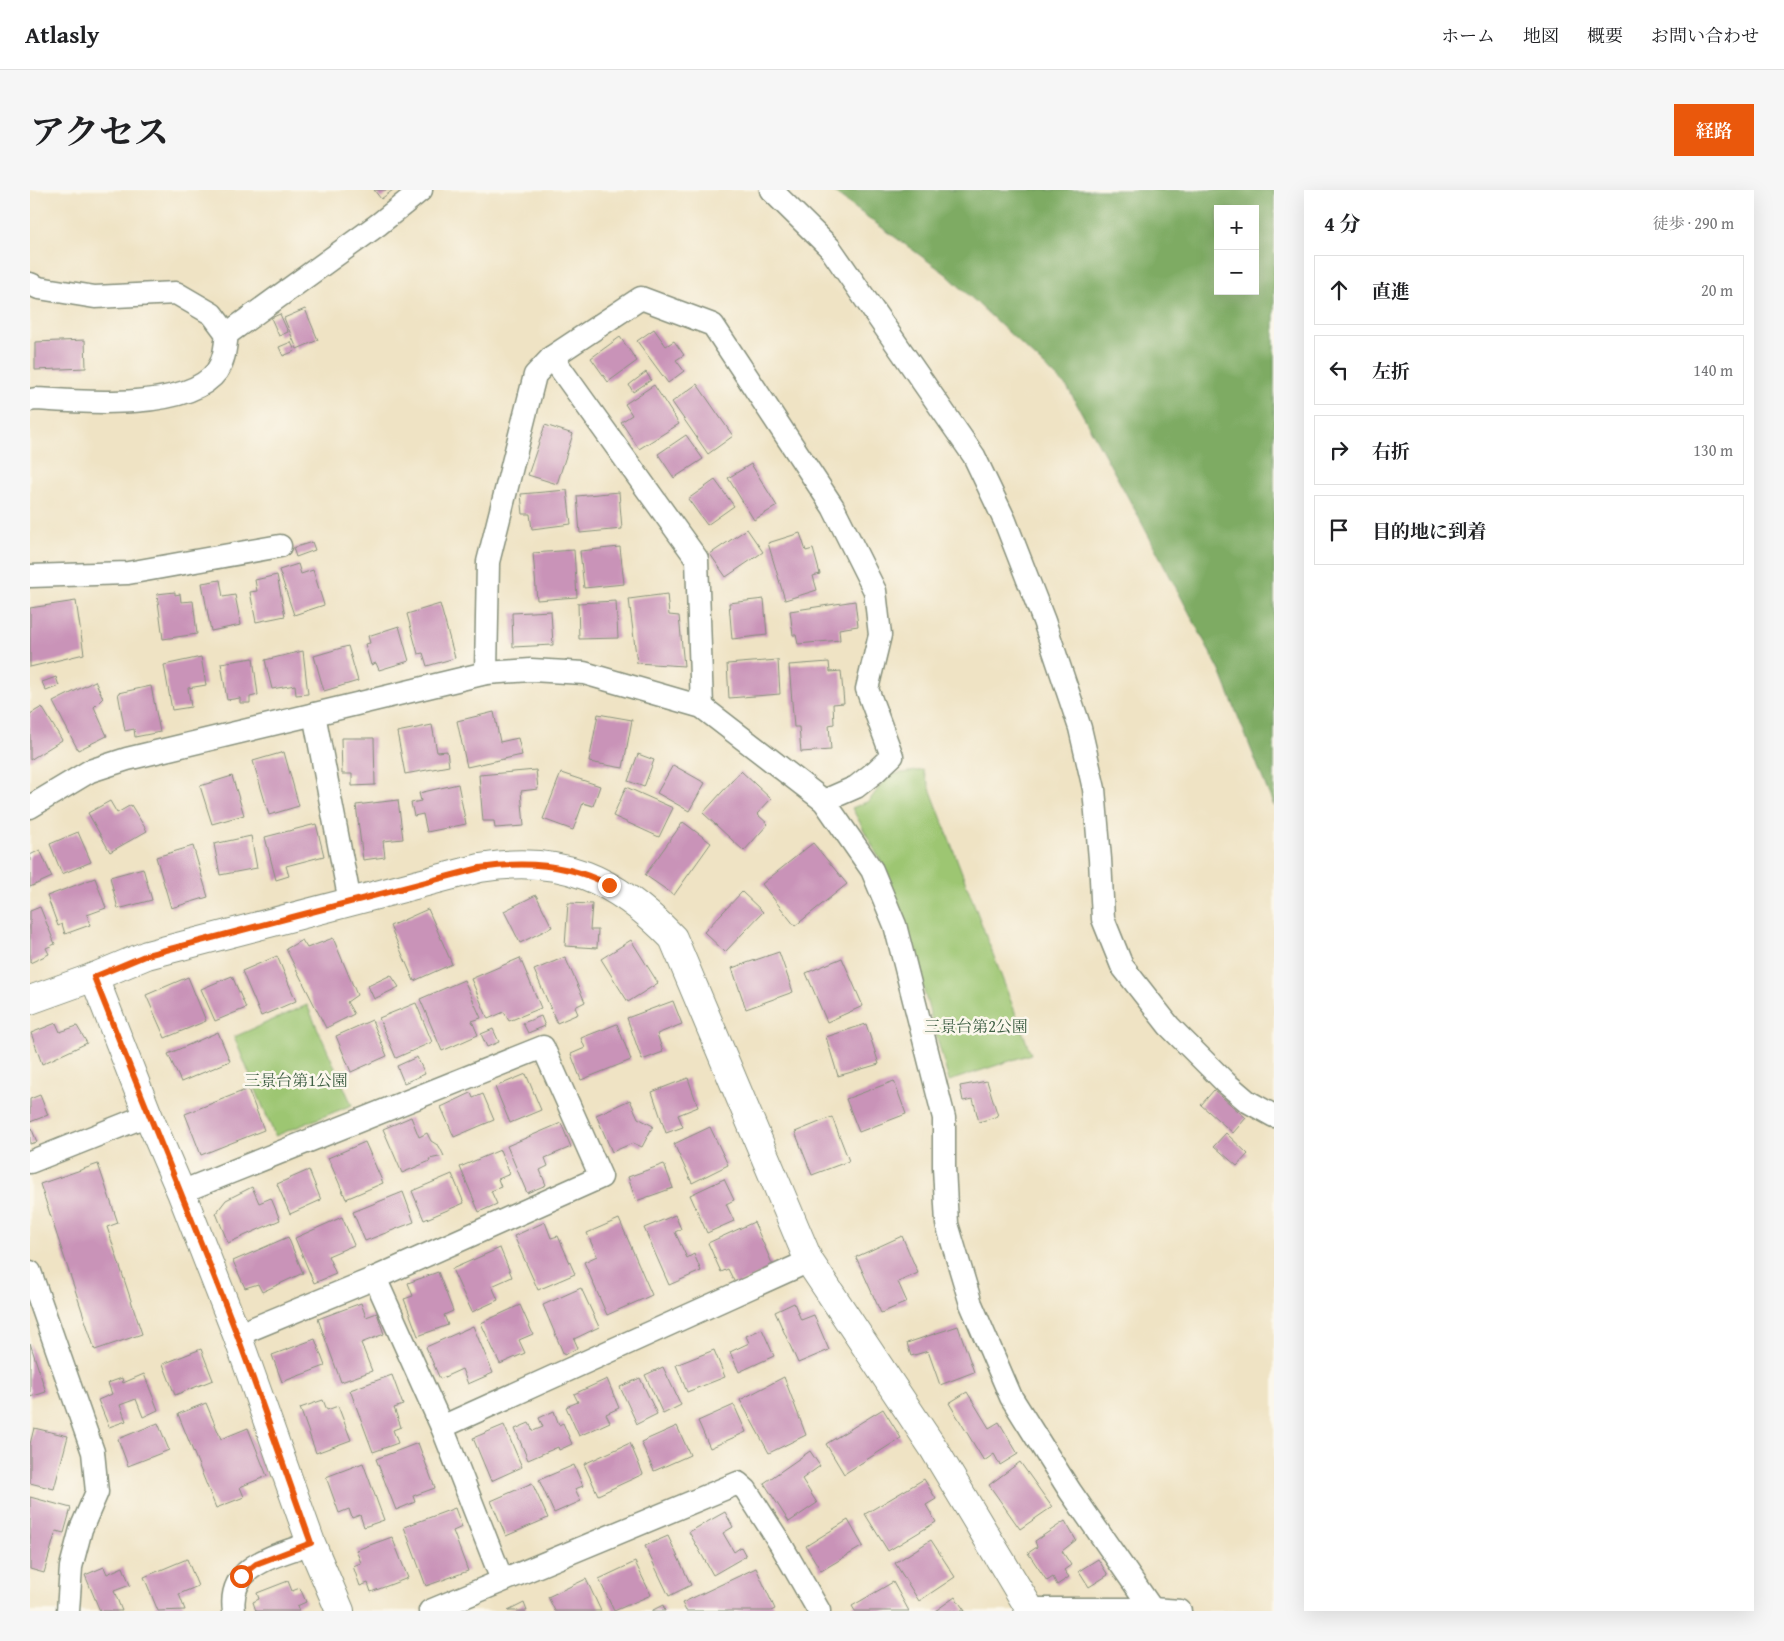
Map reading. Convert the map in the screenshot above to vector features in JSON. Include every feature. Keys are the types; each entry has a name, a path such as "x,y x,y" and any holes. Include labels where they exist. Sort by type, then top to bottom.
{"street":[{"path":"226,334 379,224 421,190"},
{"path":"771,190 830,248 974,456 1005,521 1044,621 1080,728 1094,789 1103,919 1122,966 1169,1026 1226,1083 1247,1101 1274,1116"},
{"path":"30,284 39,288 95,297 176,293 212,314 226,334 224,357 216,371 202,384 179,392 152,400 101,403 30,400"},
{"path":"486,673 488,562 535,375 552,357 641,298 713,325 833,507 875,591 880,635 867,689 892,756 856,787 824,801"},
{"path":"552,357 697,559 702,707"},
{"path":"30,576 128,573 280,546"},
{"path":"30,807 90,772 127,759 486,673 531,670 584,673 702,707 824,801 872,870 895,925 944,1118 947,1224 971,1304 1010,1397 1070,1491 1152,1609"},
{"path":"314,714 350,902"},
{"path":"30,1000 94,977 147,955 480,868 506,864 556,867 582,873 609,885 635,902 673,938 809,1261 934,1449 1031,1610 1152,1609 1180,1611"},
{"path":"94,977 237,1335 311,1543 340,1611"},
{"path":"181,1192 543,1047 601,1177 375,1278 237,1335"},
{"path":"30,1162 148,1115"},
{"path":"442,1427 809,1261"},
{"path":"30,1272 93,1452 97,1492 81,1529 71,1568 68,1611"},
{"path":"375,1278 442,1427 502,1580"},
{"path":"430,1611 738,1483 746,1490 780,1543 818,1611"},
{"path":"234,1611 232,1597 241,1576 256,1564 311,1543"}],"green space":[{"path":"830,190 1274,190 1274,807 1220,671 1068,388 946,274"},
{"name":"三景台第2公園","path":"923,770 1031,1054 949,1081 910,941 886,871 852,808 869,801 888,775"},
{"name":"三景台第1公園","path":"307,1005 352,1105 275,1136 234,1037"}],"building":[{"path":"374,190 393,190 381,199"},
{"path":"305,309 318,340 297,349 284,318"},
{"path":"280,314 288,332 279,336 271,318"},
{"path":"654,329 666,346 674,341 684,355 676,360 684,371 668,383 637,341"},
{"path":"620,337 637,361 608,382 591,358"},
{"path":"85,340 86,368 35,370 35,342"},
{"path":"291,342 295,351 283,356 279,347"},
{"path":"646,372 651,380 633,392 629,385"},
{"path":"697,384 733,436 708,454 672,402"},
{"path":"654,385 679,424 639,449 621,422 632,415 625,404"},
{"path":"545,425 573,434 557,484 528,475"},
{"path":"686,435 703,459 674,478 658,454"},
{"path":"751,464 777,506 754,520 728,478"},
{"path":"715,480 734,506 707,525 688,499"},
{"path":"567,490 571,524 532,529 530,514 523,514 521,494"},
{"path":"619,492 622,529 580,533 577,496"},
{"path":"747,529 763,552 726,577 710,554"},
{"path":"800,533 806,551 813,549 820,574 813,576 817,590 785,600 768,543"},
{"path":"312,542 315,550 296,557 293,548"},
{"path":"620,547 624,584 584,588 580,551"},
{"path":"574,550 577,597 537,600 533,553"},
{"path":"298,564 301,574 313,570 324,605 294,615 279,570"},
{"path":"277,575 285,616 256,622 250,592 257,591 255,580"},
{"path":"220,580 223,597 235,595 241,625 211,631 202,583"},
{"path":"175,592 175,595 180,594 181,602 193,601 197,634 163,639 157,594"},
{"path":"667,594 669,615 679,616 684,666 637,663 629,599"},
{"path":"764,599 767,635 732,639 729,603"},
{"path":"76,601 84,654 30,667 30,608"},
{"path":"616,601 618,638 579,639 578,603"},
{"path":"855,601 858,626 839,629 840,640 798,644 796,635 793,635 790,611"},
{"path":"440,604 455,658 427,666 423,653 418,654 407,614"},
{"path":"551,611 553,645 513,647 512,613"},
{"path":"399,626 409,661 379,670 376,663 371,665 365,644 370,643 368,636"},
{"path":"348,646 358,681 324,691 314,656"},
{"path":"303,651 308,694 296,695 295,685 272,689 265,660"},
{"path":"201,657 206,685 188,688 191,707 172,710 164,665"},
{"path":"253,658 258,695 250,697 250,703 240,703 240,698 227,700 221,663"},
{"path":"778,660 780,694 729,698 727,664"},
{"path":"829,662 830,672 841,671 844,703 833,704 834,724 829,725 831,750 801,752 799,727 794,727 789,665"},
{"path":"56,677 59,686 46,691 42,682"},
{"path":"95,681 103,698 94,707 107,736 78,750 53,702"},
{"path":"151,686 160,732 135,737 134,729 125,731 118,693"},
{"path":"42,707 62,740 30,760 30,714"},
{"path":"494,712 500,742 518,738 522,755 467,767 457,721"},
{"path":"598,714 632,720 623,768 589,762"},
{"path":"432,725 437,752 447,751 449,766 405,774 397,732"},
{"path":"341,738 374,738 375,785 352,786 352,774 342,774"},
{"path":"284,752 299,806 269,815 253,761"},
{"path":"638,754 654,760 644,787 628,781"},
{"path":"673,765 705,783 689,811 657,793"},
{"path":"536,770 538,789 521,791 524,826 495,828 494,821 483,821 479,775"},
{"path":"741,771 771,799 757,814 768,824 744,851 703,813"},
{"path":"561,773 600,786 593,806 583,803 573,830 543,819"},
{"path":"232,776 244,815 212,824 200,786"},
{"path":"458,784 466,824 427,832 423,814 414,816 411,803 421,801 419,793"},
{"path":"626,787 673,808 659,837 613,816"},
{"path":"398,800 403,839 383,841 385,857 363,860 356,805"},
{"path":"110,801 117,813 131,805 147,831 110,852 88,813"},
{"path":"683,822 711,843 674,895 645,875"},
{"path":"316,824 324,856 286,866 289,876 276,880 265,837"},
{"path":"78,832 91,862 62,874 50,844"},
{"path":"251,836 257,868 220,875 214,844"},
{"path":"813,843 847,884 795,926 762,884"},
{"path":"193,846 208,897 171,908 156,857"},
{"path":"40,850 52,877 30,887 30,855"},
{"path":"143,868 152,900 118,909 110,877"},
{"path":"95,878 106,908 87,915 90,925 65,934 62,924 58,926 47,896"},
{"path":"742,892 763,912 725,952 704,932"},
{"path":"536,895 552,927 520,943 504,911"},
{"path":"568,903 592,904 590,930 598,930 597,948 565,946"},
{"path":"40,907 55,944 46,948 49,954 30,963 30,911"},
{"path":"428,909 452,964 414,981 390,926"},
{"path":"333,938 357,995 347,1002 354,1014 326,1028 286,949 302,940 307,948"},
{"path":"631,940 658,983 628,1002 601,959"},
{"path":"779,952 793,992 746,1009 732,968"},
{"path":"277,956 296,1001 261,1016 242,971"},
{"path":"565,957 585,1002 575,1007 578,1014 557,1023 534,970"},
{"path":"520,958 541,1008 509,1021 504,1012 488,1019 471,979"},
{"path":"842,958 863,1006 827,1022 806,973"},
{"path":"391,975 399,987 374,999 368,986"},
{"path":"232,976 246,1008 215,1021 201,989"},
{"path":"188,977 206,1021 165,1038 146,995"},
{"path":"464,980 481,1018 472,1021 478,1035 442,1051 420,999"},
{"path":"673,1001 682,1024 657,1034 663,1052 642,1060 627,1018"},
{"path":"416,1003 432,1042 396,1058 379,1018"},
{"path":"541,1016 545,1026 528,1033 523,1023"},
{"path":"372,1020 387,1056 351,1072 336,1036"},
{"path":"56,1023 60,1032 77,1026 87,1043 42,1064 31,1033"},
{"path":"617,1024 631,1060 581,1080 571,1054 585,1048 581,1038"},
{"path":"866,1024 879,1064 838,1076 826,1037"},
{"path":"493,1029 499,1042 487,1047 481,1034"},
{"path":"218,1032 230,1061 181,1082 168,1054"},
{"path":"417,1057 425,1074 404,1083 397,1066"},
{"path":"526,1074 541,1110 510,1123 495,1087"},
{"path":"688,1078 698,1107 678,1115 683,1127 666,1133 652,1092"},
{"path":"894,1081 906,1114 859,1132 846,1099"},
{"path":"987,1081 998,1116 979,1122 973,1099 963,1101 960,1086"},
{"path":"248,1089 264,1130 201,1155 185,1114"},
{"path":"1214,1090 1246,1118 1233,1133 1201,1105"},
{"path":"471,1093 473,1098 483,1094 494,1120 454,1137 441,1107"},
{"path":"40,1095 48,1115 30,1122 30,1099"},
{"path":"630,1100 638,1118 653,1126 642,1147 633,1143 612,1152 596,1115"},
{"path":"411,1117 419,1137 427,1133 431,1141 439,1146 444,1156 429,1159 430,1161 402,1173 383,1129"},
{"path":"832,1117 849,1161 812,1175 795,1132"},
{"path":"561,1123 571,1147 545,1158 548,1166 540,1170 546,1185 527,1193 507,1146"},
{"path":"30,1125 37,1142 30,1144"},
{"path":"710,1127 728,1165 692,1183 674,1144"},
{"path":"1226,1133 1248,1154 1237,1166 1214,1146"},
{"path":"365,1142 383,1183 346,1199 328,1158"},
{"path":"500,1150 510,1174 498,1179 501,1187 491,1191 497,1204 479,1212 460,1167"},
{"path":"98,1164 118,1223 107,1227 142,1334 95,1350 40,1184"},
{"path":"664,1164 673,1188 636,1201 628,1177"},
{"path":"309,1170 321,1200 290,1214 277,1184"},
{"path":"452,1174 464,1203 424,1220 412,1191"},
{"path":"724,1179 734,1200 726,1204 734,1221 707,1233 690,1195"},
{"path":"252,1187 259,1203 271,1198 280,1220 228,1243 216,1213 226,1200"},
{"path":"403,1192 414,1222 365,1241 353,1212"},
{"path":"675,1215 681,1229 675,1232 687,1258 694,1254 701,1271 669,1285 644,1228"},
{"path":"342,1217 354,1245 328,1256 336,1274 314,1283 295,1238"},
{"path":"619,1219 652,1295 607,1315 584,1262 597,1256 587,1233"},
{"path":"545,1222 551,1238 558,1236 575,1274 538,1290 514,1236"},
{"path":"754,1222 774,1268 736,1285 728,1269 721,1272 708,1243"},
{"path":"902,1236 918,1273 898,1282 907,1302 881,1313 856,1257"},
{"path":"288,1237 303,1273 262,1292 258,1284 245,1288 233,1261"},
{"path":"500,1248 512,1277 492,1286 498,1300 472,1312 452,1269"},
{"path":"438,1272 453,1311 444,1315 448,1325 418,1336 404,1299 413,1296 408,1283"},
{"path":"581,1288 599,1327 574,1339 578,1348 564,1355 543,1305"},
{"path":"361,1303 366,1317 377,1313 384,1334 361,1343 372,1371 341,1382 318,1319"},
{"path":"794,1303 801,1320 814,1315 829,1350 798,1363 775,1312"},
{"path":"520,1305 533,1334 519,1340 525,1353 500,1364 481,1323"},
{"path":"473,1326 493,1373 468,1384 462,1369 440,1379 426,1347"},
{"path":"958,1326 974,1372 940,1385 928,1351 911,1356 907,1343"},
{"path":"762,1329 774,1356 739,1372 730,1352 749,1343 746,1336"},
{"path":"315,1339 325,1366 282,1382 272,1355"},
{"path":"30,1343 46,1392 30,1397"},
{"path":"201,1349 213,1380 175,1395 163,1364"},
{"path":"714,1350 725,1377 687,1392 676,1365"},
{"path":"663,1367 681,1405 663,1414 645,1375"},
{"path":"144,1374 158,1410 143,1417 136,1399 120,1405 126,1421 109,1427 98,1400 112,1394 108,1383 122,1378 123,1383"},
{"path":"392,1375 403,1405 394,1408 401,1427 393,1430 398,1443 373,1452 350,1390"},
{"path":"784,1377 806,1435 769,1453 740,1400"},
{"path":"640,1378 657,1414 637,1424 620,1387"},
{"path":"607,1379 619,1408 606,1414 610,1422 579,1436 566,1407 578,1402 574,1394"},
{"path":"967,1392 989,1428 999,1422 1018,1454 1000,1465 994,1454 984,1461 949,1403"},
{"path":"323,1400 327,1410 338,1406 351,1440 316,1453 300,1408"},
{"path":"206,1403 221,1439 248,1428 267,1476 240,1487 244,1497 216,1508 178,1414"},
{"path":"734,1405 746,1432 710,1448 698,1421"},
{"path":"883,1409 901,1438 844,1474 826,1444"},
{"path":"554,1411 559,1425 563,1423 572,1444 559,1450 558,1447 528,1460 515,1429 529,1423 533,1431 543,1427 539,1418"},
{"path":"158,1423 169,1450 128,1466 118,1439"},
{"path":"504,1425 522,1467 491,1481 473,1438"},
{"path":"677,1426 690,1455 654,1471 641,1442"},
{"path":"34,1428 68,1436 54,1489 30,1483 30,1444"},
{"path":"418,1443 435,1488 413,1496 415,1502 396,1510 376,1459"},
{"path":"630,1443 643,1474 598,1495 584,1464"},
{"path":"810,1451 820,1466 802,1479 817,1503 789,1522 764,1483"},
{"path":"1020,1462 1052,1507 1020,1529 989,1485"},
{"path":"363,1463 384,1520 364,1527 360,1515 352,1518 349,1509 339,1513 326,1477"},
{"path":"574,1465 583,1486 575,1489 581,1501 554,1513 539,1480"},
{"path":"924,1479 936,1499 926,1505 936,1522 888,1551 865,1514"},
{"path":"532,1483 548,1518 506,1536 491,1501"},
{"path":"30,1497 71,1508 64,1533 56,1531 44,1573 30,1569"},
{"path":"455,1508 462,1527 453,1531 468,1571 426,1586 404,1527"},
{"path":"725,1512 733,1527 723,1533 734,1552 741,1547 746,1556 713,1575 689,1532"},
{"path":"848,1520 863,1546 821,1571 806,1546"},
{"path":"1065,1521 1076,1540 1062,1551 1071,1565 1064,1570 1069,1577 1057,1585 1053,1577 1047,1581 1028,1553 1037,1547 1035,1541"},
{"path":"668,1536 691,1585 669,1596 645,1546"},
{"path":"392,1537 408,1578 371,1592 368,1583 360,1586 353,1566 361,1563 356,1550"},
{"path":"931,1540 955,1577 919,1601 895,1563"},
{"path":"187,1559 198,1586 179,1594 185,1610 158,1611 144,1577"},
{"path":"1098,1559 1108,1575 1089,1587 1079,1571"},
{"path":"635,1562 651,1595 614,1611 599,1579"},
{"path":"104,1567 107,1574 123,1567 130,1585 114,1591 122,1611 100,1611 85,1575"},
{"path":"756,1568 775,1609 771,1611 686,1611 682,1603"},
{"path":"586,1579 601,1611 555,1611 548,1597"},
{"path":"288,1581 292,1591 300,1588 306,1602 297,1606 299,1611 256,1611 253,1602 259,1599 257,1593"},
{"path":"893,1582 909,1611 855,1611 852,1606"},
{"path":"955,1597 965,1611 935,1611"},
{"path":"524,1603 527,1611 508,1611"},
{"path":"663,1605 665,1611 651,1611"}],"route":[{"path":"241,1576 256,1564 311,1543 237,1335 94,977 147,955 480,868 506,864 556,867 582,873 609,885"}]}
